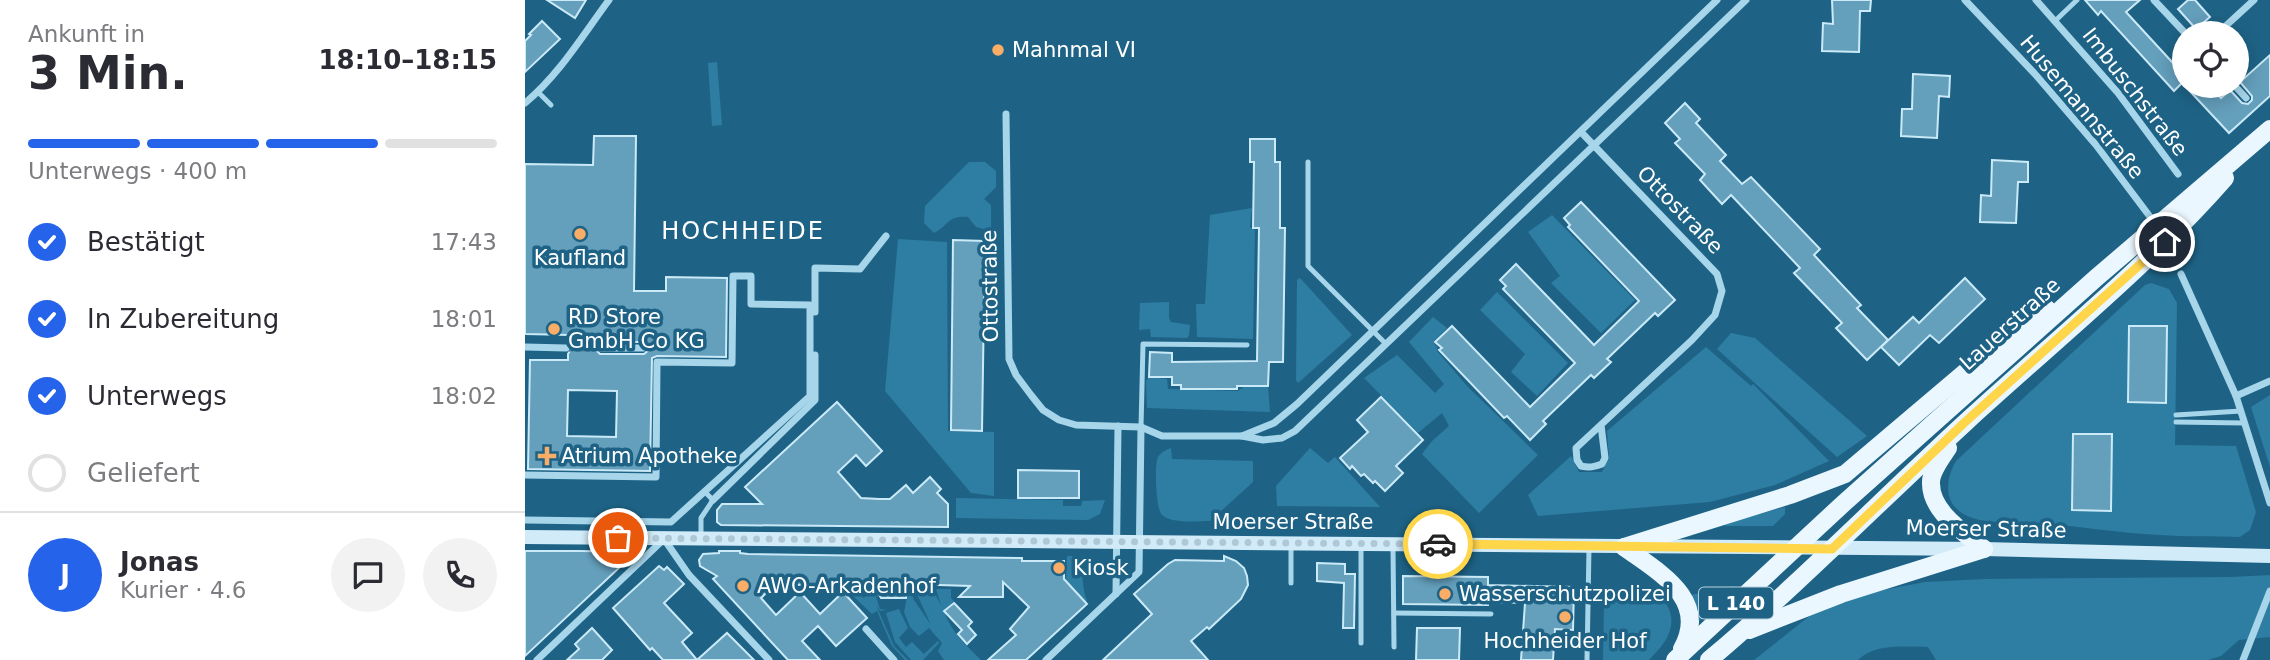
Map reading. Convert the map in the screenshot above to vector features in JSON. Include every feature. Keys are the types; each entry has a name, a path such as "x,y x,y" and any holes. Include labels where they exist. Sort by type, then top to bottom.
{"main road":[{"name":"Lauerstraße","path":"1795,549 2156,225 2265,134"},
{"name":"Lauerstraße","path":"1832,549 1964,423 2188,220 2265,134"},
{"path":"1624,547 1790,495 1845,474 2015,330 2096,278"},
{"path":"1964,423 1939,461 1931,482 1937,504 1943,514 1984,549"},
{"name":"Moerser Straße","path":"525,537 1984,549 2270,556"},
{"path":"1624,547 1673,583 1690,612 1690,631 1676,659"},
{"name":"L 140","path":"1676,659 1795,549"},
{"name":"L 140","path":"1709,660 1832,549"},
{"path":"1739,634 1841,594 1984,549"}],"street":[{"path":"525,103 538,92 570,54 609,0"},
{"name":"Ottostraße","path":"1242,436 1274,423 1297,404 1717,0"},
{"name":"Ottostraße","path":"1006,114 1009,359 1016,376 1031,396 1043,410 1059,420 1076,425 1141,427 1162,436 1242,436 1263,440 1282,438 1295,431 1746,0"},
{"name":"Husemannstraße","path":"1965,0 2035,74 2096,145 2156,225 2165,242"},
{"name":"Imbuschstraße","path":"2036,0 2118,93 2178,174"},
{"path":"2154,0 2174,21"},
{"path":"2231,21 2254,0"},
{"name":"Ottostraße","path":"1581,132 1717,274 1722,291 1715,315 1692,340 1576,448 1577,460 1581,466 1597,466 1602,464 1605,458 1601,425"},
{"path":"713,500 815,400 815,268 859,269 886,236"},
{"path":"2181,274 2236,396 2270,503"},
{"path":"525,475 656,477 657,362 732,363 733,276 751,276 751,304 810,304 810,396 671,522 525,520"},
{"path":"525,347 566,348"},
{"path":"601,348 643,348"},
{"path":"2236,396 2270,381"},
{"path":"1117,594 1118,426"},
{"path":"1052,658 1139,572 1141,427"},
{"path":"537,660 664,539 689,575 769,660"},
{"path":"2243,660 2270,591"},
{"path":"866,629 894,660"}],"lane":[{"path":"2056,21 2077,0"},
{"path":"538,92 551,105"},
{"path":"1308,162 1308,266 1386,344"},
{"path":"1141,427 1143,344 1247,345"},
{"path":"2241,411 2176,419 2244,423"},
{"path":"701,539 701,518 713,500 704,491"},
{"path":"1291,543 1291,583"},
{"path":"1361,544 1361,643"},
{"path":"1393,544 1394,647"},
{"path":"1587,660 1589,547"},
{"path":"1394,613 1492,614"}],"shaded area":[{"path":"717,62 722,125 712,126 708,63"},
{"path":"969,162 985,162 996,171 996,187 984,199 991,205 991,231 976,227 968,217 961,217 952,219 934,233 924,223 925,206"},
{"path":"1252,208 1250,227 1255,230 1253,339 1197,337 1196,304 1205,304 1210,215"},
{"path":"1552,215 1635,300 1601,333 1551,283 1560,276 1528,232"},
{"path":"898,239 947,242 948,431 994,432 994,496 971,493 885,391"},
{"path":"1300,278 1352,335 1298,383 1297,280"},
{"path":"2151,283 2169,289 2177,303 2175,445 2236,446 2256,512 2250,530 2240,537 2144,534 1979,520 1956,508 1949,496 1948,482 1956,461 2145,285"},
{"path":"1497,292 1568,363 1537,396 1511,372 1525,354 1480,310"},
{"path":"1169,302 1171,322 1190,325 1187,338 1151,337 1150,329 1139,330 1140,303"},
{"path":"1433,317 1447,328 1433,342 1437,351 1467,386 1538,455 1479,513 1422,454 1449,426 1442,413 1418,433 1364,378 1397,355 1435,393 1444,384 1409,342"},
{"path":"1731,333 1755,338 1867,436 1837,457 1717,349"},
{"path":"1706,347 1751,386 1753,384 1829,461 1775,485 1710,502 1538,516 1528,495 1571,456 1579,472 1602,472 1609,459 1607,431"},
{"path":"1149,377 1167,379 1168,389 1238,391 1245,386 1268,386 1270,412 1147,408 1146,381"},
{"path":"2270,395 2270,467 2251,407"},
{"path":"1171,448 1172,459 1253,461 1253,482 1210,521 1166,518 1158,505 1156,469 1159,455"},
{"path":"1310,448 1328,463 1335,457 1380,507 1277,506 1276,486"},
{"path":"956,498 1063,500 1063,506 1081,506 1082,501 1105,500 1100,514 1088,520 956,518"},
{"path":"1785,507 1785,514 1773,526 1725,526 1726,523"},
{"path":"1067,556 1079,556 1087,601 1085,603 1066,581"},
{"path":"2270,575 2270,637 2239,640 2221,656 2208,660 1936,660 1928,647 1900,647 1882,648 1858,660 1754,660 1812,614 1862,594 1925,582"},
{"path":"866,583 874,584 879,595 876,597 880,609 887,610 880,611 876,605 894,646 908,660 892,646 877,611 872,614 851,594 852,590 859,589 863,598 869,595 865,589"},
{"path":"908,583 914,600 931,625 916,592 934,592 941,605 936,589 951,589 951,598 954,601 944,611 947,619 959,638 981,660 944,660 938,651 942,643 929,628 919,636 910,627 904,612 907,597 903,584"},
{"path":"1593,587 1646,589 1664,600 1670,612 1671,626 1665,641 1649,660 1603,660 1604,601 1593,593"},
{"path":"1735,587 1698,622 1691,595"},
{"path":"899,609 908,628 899,638 906,647 912,642 924,654 938,641 939,643 923,660 911,660 895,642 886,613"}],"building":[{"path":"547,0 586,0 575,18"},
{"path":"1832,0 1871,0 1870,11 1860,11 1859,52 1822,51 1823,23 1833,24"},
{"path":"2085,0 2140,0 2126,12 2172,62 2172,89 2101,11 2098,15"},
{"path":"2188,0 2195,0 2210,17 2205,21 2189,21 2178,9"},
{"path":"542,21 560,39 525,72 525,41"},
{"path":"2270,55 2270,96 2229,133 2196,98 2237,98 2248,104 2252,100 2249,92 2249,74"},
{"path":"1913,74 1950,76 1949,97 1939,96 1937,138 1901,136 1902,109 1912,109"},
{"path":"1685,103 1700,119 1696,123 1726,155 1720,161 1742,184 1751,177 1820,249 1814,255 1861,305 1857,308 1888,340 1867,360 1836,328 1842,323 1794,273 1800,268 1731,195 1722,204 1700,180 1705,174 1675,143 1680,139 1665,123"},
{"path":"594,136 636,136 634,291 666,291 666,277 727,278 726,357 652,358 650,471 528,469 530,360 568,360 572,347 569,335 525,334 525,164 593,165","holes":["600,342 645,342 650,349 644,354 600,354 595,349","568,390 617,391 616,437 567,436"]},
{"path":"1250,139 1275,139 1275,162 1280,162 1280,228 1285,228 1283,362 1269,362 1268,386 1181,389 1181,385 1172,385 1172,377 1149,377 1150,352 1172,353 1172,362 1257,361 1259,228 1253,228 1254,162 1250,162"},
{"path":"1992,160 2028,162 2028,182 2018,182 2016,223 1980,222 1981,195 1991,196"},
{"path":"1581,202 1675,300 1658,316 1655,313 1607,359 1611,362 1594,378 1591,375 1543,421 1546,424 1530,440 1507,416 1504,418 1439,350 1442,348 1435,342 1452,326 1530,407 1575,363 1503,289 1506,286 1500,280 1516,264 1594,345 1639,301 1568,227 1570,225 1564,218"},
{"path":"953,240 985,241 982,431 951,430"},
{"path":"1965,278 1985,299 1939,343 1930,335 1899,365 1881,347 1913,317 1919,323"},
{"path":"2129,326 2167,326 2166,403 2128,402"},
{"path":"1381,397 1423,440 1396,466 1403,473 1385,491 1364,474 1361,476 1352,466 1350,469 1340,458 1368,432 1357,420"},
{"path":"837,402 882,451 866,466 856,455 838,472 861,498 890,499 906,485 913,493 930,477 941,489 937,493 948,504 948,527 721,525 717,522 717,510 722,504 762,504 745,487"},
{"path":"2073,434 2112,434 2111,511 2072,510"},
{"path":"1018,470 1079,471 1079,498 1018,498"},
{"path":"525,551 579,551 636,552 525,656"},
{"path":"740,551 748,554 1064,561 1064,579 1087,604 1026,660 988,660 1016,635 1010,629 1029,607 1003,582 1003,597 959,597 970,586 907,584 906,598 881,598 873,583 793,585 786,577 766,577 766,593 761,598 776,615 800,592 820,614 843,592 867,618 836,646 818,626 802,641 820,660 788,660 713,579 717,576 700,566 699,560 703,554"},
{"path":"1224,556 1244,568 1248,585 1241,599 1209,629 1207,627 1191,641 1208,660 1103,660 1152,614 1134,594 1168,564 1175,560 1224,561"},
{"path":"1317,563 1345,564 1345,574 1355,574 1354,628 1343,628 1344,583 1317,581"},
{"path":"659,566 664,570 667,567 684,584 664,603 692,633 682,642 697,660 663,660 652,648 650,650 613,608"},
{"path":"1403,576 1488,577 1488,585 1574,587 1573,630 1555,629 1553,660 1521,660 1525,603 1403,604"},
{"path":"954,603 972,622 968,626 976,635 967,644 958,634 962,630 944,611"},
{"path":"592,628 612,650 602,660 567,660 579,649 575,644"},
{"path":"1417,628 1460,628 1459,660 1416,660"},
{"path":"727,633 754,660 697,660"}],"tunnel":[{"path":"566,348 601,348"}],"way so far":[{"path":"618,538 1438,544"}],"place":[{"name":"Mahnmal VI","path":"998,50"},
{"name":"Kaufland","path":"580,234"},
{"name":"RD Store GmbH Co KG","path":"554,329"},
{"name":"Atrium Apotheke","path":"547,456"},
{"name":"Kiosk","path":"1059,568"},
{"name":"AWO-Arkadenhof","path":"743,586"},
{"name":"Wasserschutzpolizei","path":"1445,594"},
{"name":"Hochheider Hof","path":"1565,617"}],"district":[{"name":"HOCHHEIDE","path":"743,231"}],"route":[{"path":"1438,544 1832,549 1964,423 2165,242"}]}
